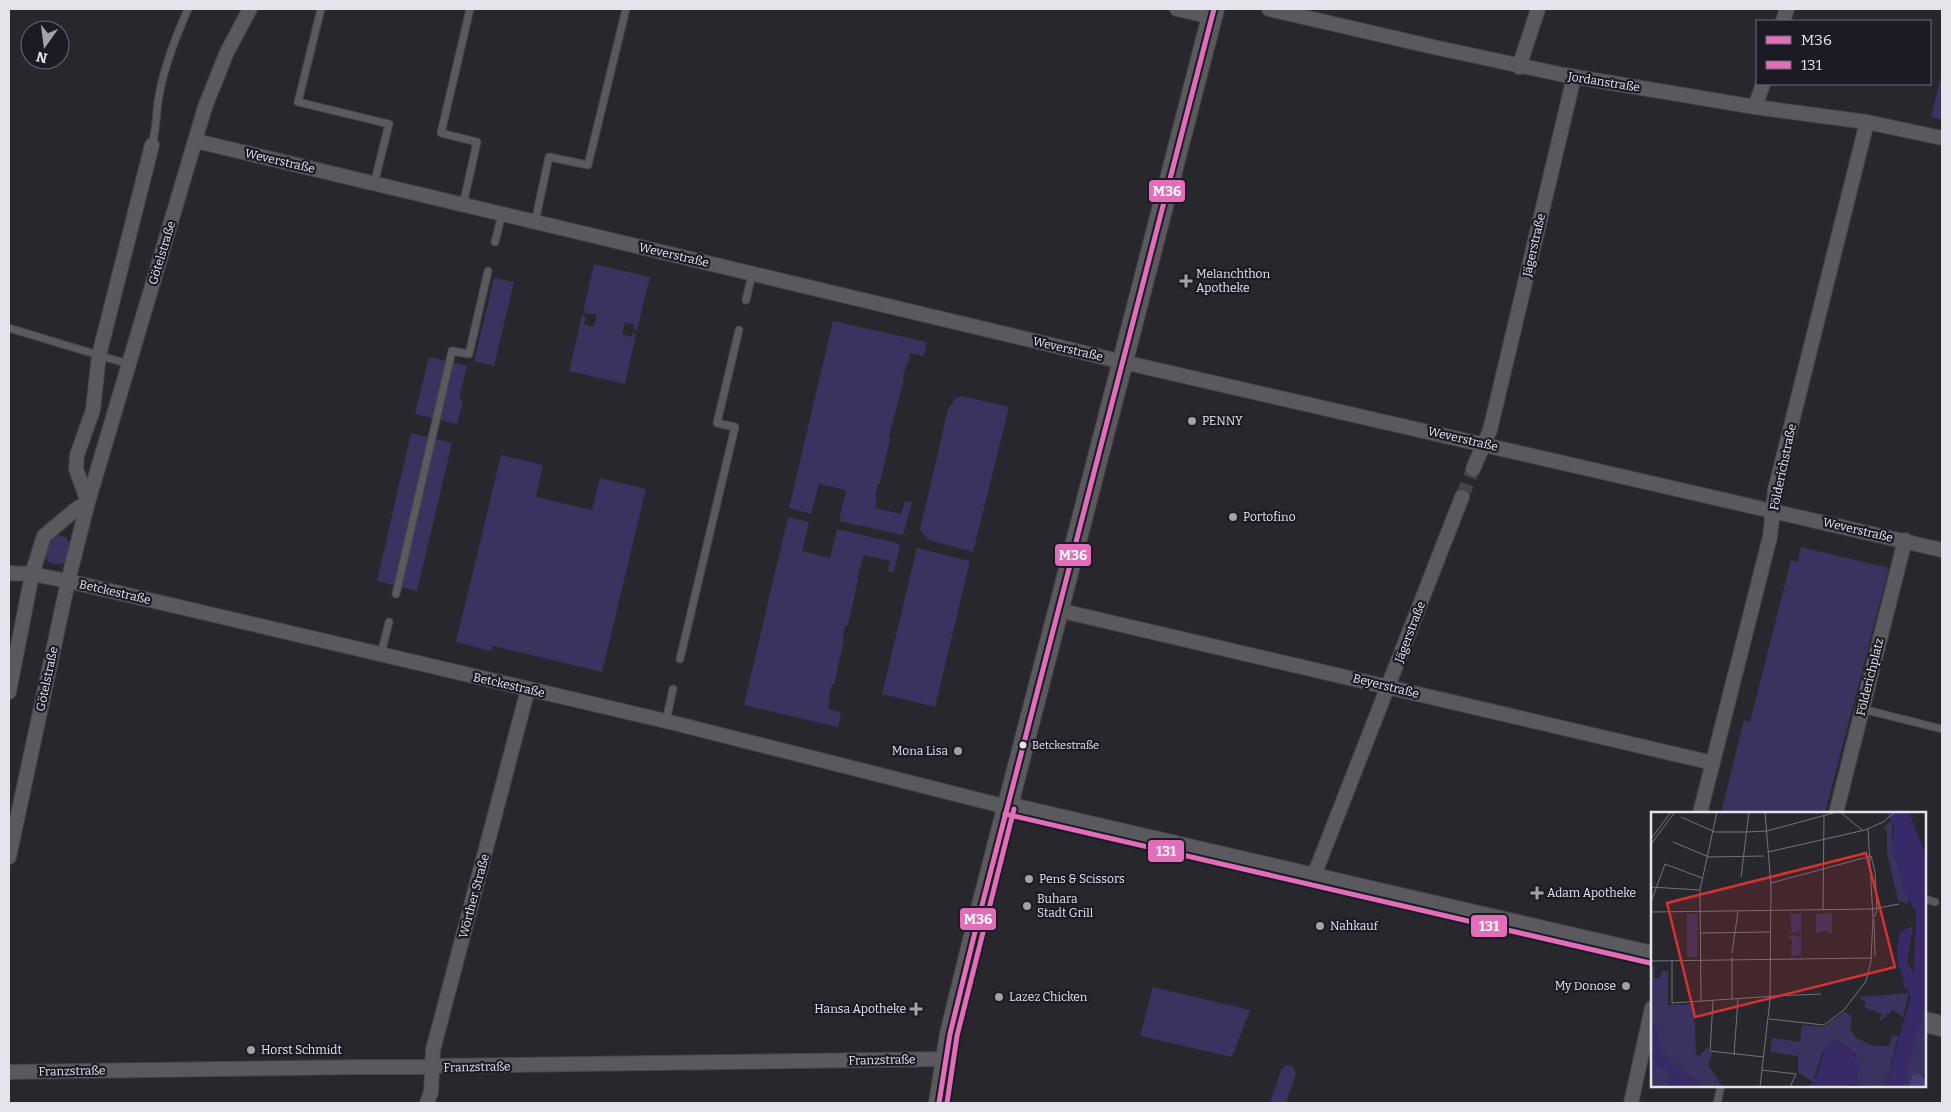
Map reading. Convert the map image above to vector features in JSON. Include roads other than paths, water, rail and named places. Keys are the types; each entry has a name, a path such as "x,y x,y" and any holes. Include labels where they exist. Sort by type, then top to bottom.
{"street":[{"name":"Götelstraße","path":"9,857 68,581 88,502 205,107 226,52 250,9"},
{"path":"939,1103 945,1059 974,936 1213,13 1177,9"},
{"name":"Jordanstraße","path":"1269,9 1519,67 1755,107 1867,122 1942,138"},
{"path":"1519,67 1538,9"},
{"name":"Jägerstraße","path":"1473,469 1490,430 1574,77"},
{"path":"1755,107 1762,85"},
{"name":"Földerichstraße","path":"1700,812 1770,537 1776,490 1867,122"},
{"name":"Weverstraße","path":"196,141 1123,362 1942,550"},
{"path":"9,692 32,574 44,536 88,502 76,469 77,456 93,410 99,356 152,145"},
{"name":"Jägerstraße","path":"1313,878 1462,497"},
{"name":"Földerichplatz","path":"1836,812 1905,540"},
{"name":"Betckestraße","path":"9,573 32,574 68,581 381,654 666,722 1007,807"},
{"name":"Beyerstraße","path":"1058,610 1713,763"},
{"name":"Wörther Straße","path":"427,1103 430,1092 434,1046 528,689"},
{"path":"1007,807 1651,956"},
{"path":"1632,1103 1651,1013"},
{"path":"1926,1022 1942,1026"},
{"name":"Franzstraße","path":"9,1072 945,1059"}],"lane":[{"path":"152,145 156,128 158,101 167,66 188,9"},
{"path":"321,9 298,102 389,124 374,184"},
{"path":"463,205 477,142 441,133 470,9"},
{"path":"535,222 549,157 588,165 626,9"},
{"path":"495,242 502,214"},
{"path":"396,594 452,351 469,354 488,271"},
{"path":"746,300 752,274"},
{"path":"9,328 128,364"},
{"path":"680,659 735,427 718,423 739,330"},
{"path":"381,654 389,622"},
{"path":"666,722 673,689"},
{"path":"1862,709 1942,729"},
{"path":"1926,899 1935,902"},
{"path":"1717,1103 1721,1087"}],"tunnel":[{"path":"1462,497 1473,469"}],"place":[{"name":"Melanchthon Apotheke","path":"1186,281"},
{"name":"PENNY","path":"1192,421"},
{"name":"Portofino","path":"1233,517"},
{"name":"Betckestraße","path":"1023,745"},
{"name":"Mona Lisa","path":"958,751"},
{"name":"Pens & Scissors","path":"1029,879"},
{"name":"Adam Apotheke","path":"1537,893"},
{"name":"Buhara Stadt Grill","path":"1027,906"},
{"name":"Nahkauf","path":"1320,926"},
{"name":"My Donose","path":"1626,986"},
{"name":"Lazez Chicken","path":"999,997"},
{"name":"Hansa Apotheke","path":"916,1009"},
{"name":"Horst Schmidt","path":"251,1050"}]}
